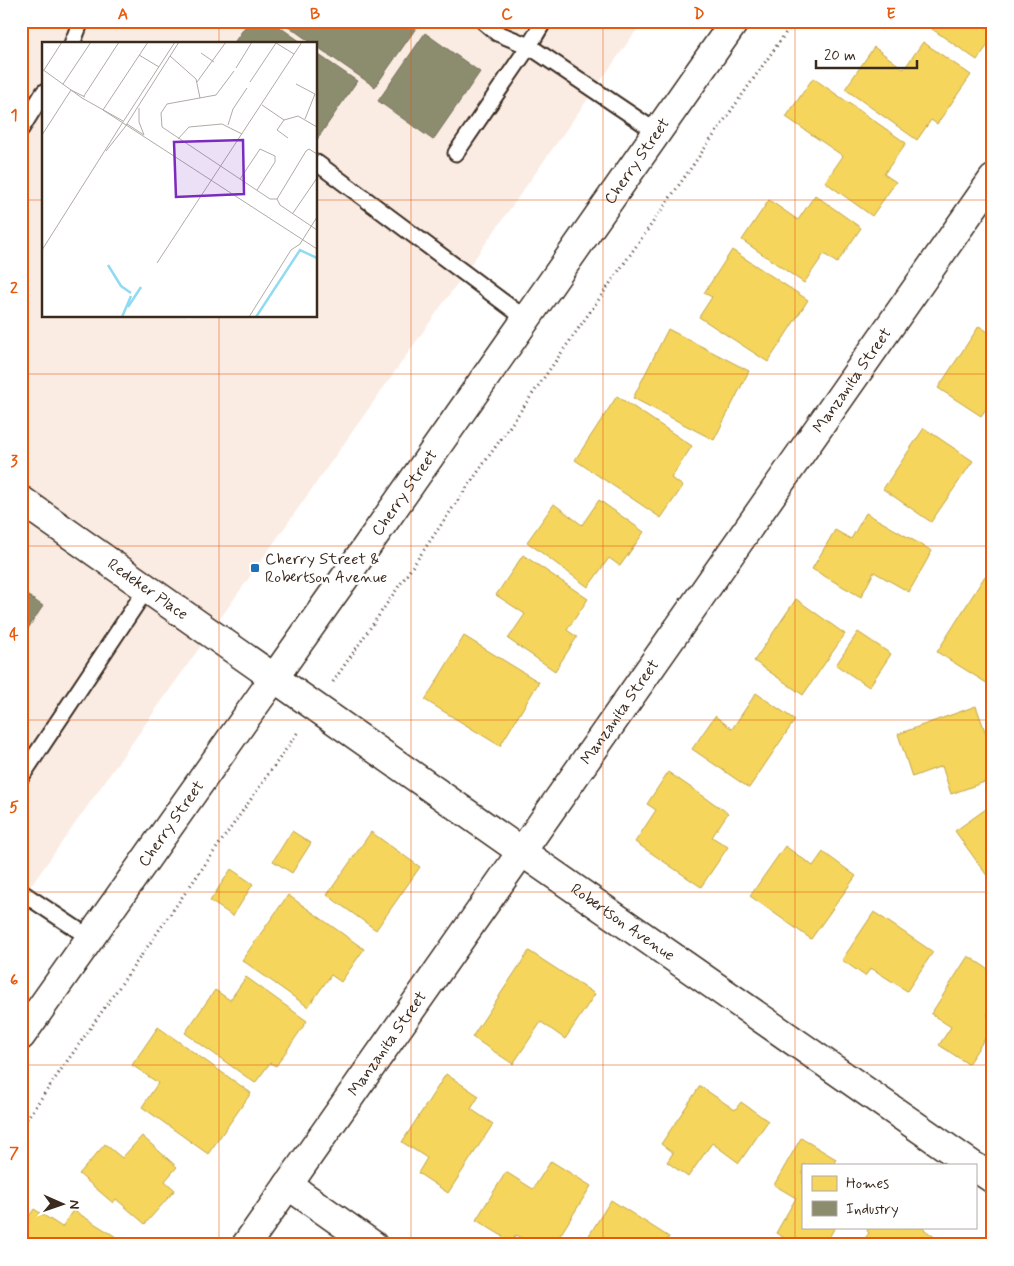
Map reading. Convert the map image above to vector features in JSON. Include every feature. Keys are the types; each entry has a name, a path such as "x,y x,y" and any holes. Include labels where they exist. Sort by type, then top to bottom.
{"street":[{"name":"Cherry Street","path":"21,1036 735,21"},
{"name":"Manzanita Street","path":"246,1245 993,178"},
{"name":"Redeker Place","path":"21,500 274,678"},
{"name":"Robertson Avenue","path":"274,678 971,1164"},
{"path":"976,1168 993,1179"},
{"path":"288,1185 372,1245"}],"lane":[{"path":"73,42 81,21"},
{"path":"483,21 498,33 529,46 658,133"},
{"path":"456,153 544,21"},
{"path":"21,130 42,95"},
{"path":"318,164 526,319"},
{"path":"21,777 147,588"},
{"path":"21,892 90,938"}],"path":[{"path":"21,1127 794,21"}],"shaded area":[{"path":"21,21 643,21 21,900"}],"building: Homes":[{"path":"937,21 993,21 993,38 977,60 932,29"},
{"path":"923,42 971,75 937,124 931,120 917,140 845,89 874,47 904,69"},
{"path":"813,78 906,143 884,174 896,182 872,216 825,182 843,156 786,117"},
{"path":"815,195 861,228 837,263 824,254 804,283 742,240 769,200 798,220"},
{"path":"732,250 808,300 768,362 699,317 712,297 704,293"},
{"path":"979,326 993,335 993,399 981,416 938,388"},
{"path":"668,329 749,371 714,440 633,398"},
{"path":"617,396 692,446 671,478 683,486 661,518 575,460"},
{"path":"924,428 973,461 931,522 883,489"},
{"path":"599,500 644,532 620,566 609,558 588,587 527,542 554,504 582,525"},
{"path":"866,513 932,551 909,592 874,572 861,597 812,569 835,530 851,539"},
{"path":"523,555 588,599 567,630 577,637 555,671 508,639 525,614 496,595"},
{"path":"985,576 993,581 993,687 937,652"},
{"path":"796,599 845,634 803,695 754,661"},
{"path":"858,632 891,654 869,687 836,665"},
{"path":"464,636 539,682 500,746 425,700"},
{"path":"756,693 795,720 749,788 692,749 715,716 732,729"},
{"path":"976,706 993,753 993,779 951,794 942,766 912,777 898,734"},
{"path":"668,772 728,813 712,837 728,847 701,887 635,842 656,810 647,804"},
{"path":"993,804 993,884 955,831"},
{"path":"292,831 311,843 292,873 273,861"},
{"path":"371,832 420,867 376,930 327,895"},
{"path":"785,846 813,866 823,852 856,876 811,939 750,896"},
{"path":"231,869 253,884 233,916 210,901"},
{"path":"288,895 364,949 341,982 331,975 308,1007 242,960"},
{"path":"874,912 933,952 907,991 871,968 865,976 842,960"},
{"path":"529,951 595,994 565,1039 541,1022 513,1064 472,1037"},
{"path":"968,956 993,972 993,1006 987,1015 993,1019 993,1026 968,1064 939,1045 951,1027 931,1014"},
{"path":"246,977 307,1021 276,1066 270,1063 255,1083 185,1033 215,990 230,1000"},
{"path":"158,1027 251,1093 208,1154 142,1107 158,1083 132,1065"},
{"path":"446,1074 479,1096 471,1109 493,1124 448,1193 418,1173 427,1158 402,1142"},
{"path":"700,1086 735,1110 741,1102 768,1121 739,1163 712,1143 688,1177 667,1162 673,1153 661,1144"},
{"path":"142,1136 177,1167 165,1181 175,1190 145,1224 116,1199 113,1203 79,1174 105,1144 122,1158"},
{"path":"801,1138 836,1159 834,1164 802,1164 802,1228 834,1228 825,1245 796,1245 776,1233 796,1198 774,1185"},
{"path":"551,1161 591,1186 554,1245 532,1245 516,1235 512,1242 476,1220 506,1172 533,1189"},
{"path":"611,1200 669,1237 664,1245 583,1245"},
{"path":"34,1209 62,1227 73,1210 129,1245 21,1245 21,1229"},
{"path":"868,1228 922,1228 941,1242 939,1245 860,1245 869,1233 867,1231"}],"building: Industry":[{"path":"249,21 271,21 301,42 234,42"},
{"path":"281,21 421,21 375,87 318,47 318,42 310,42"},
{"path":"425,33 480,72 433,140 378,101"},
{"path":"318,54 357,81 318,138"},
{"path":"21,591 43,606 21,639"}],"place":[{"name":"Cherry Street & Robertson Avenue","path":"255,568"}]}
